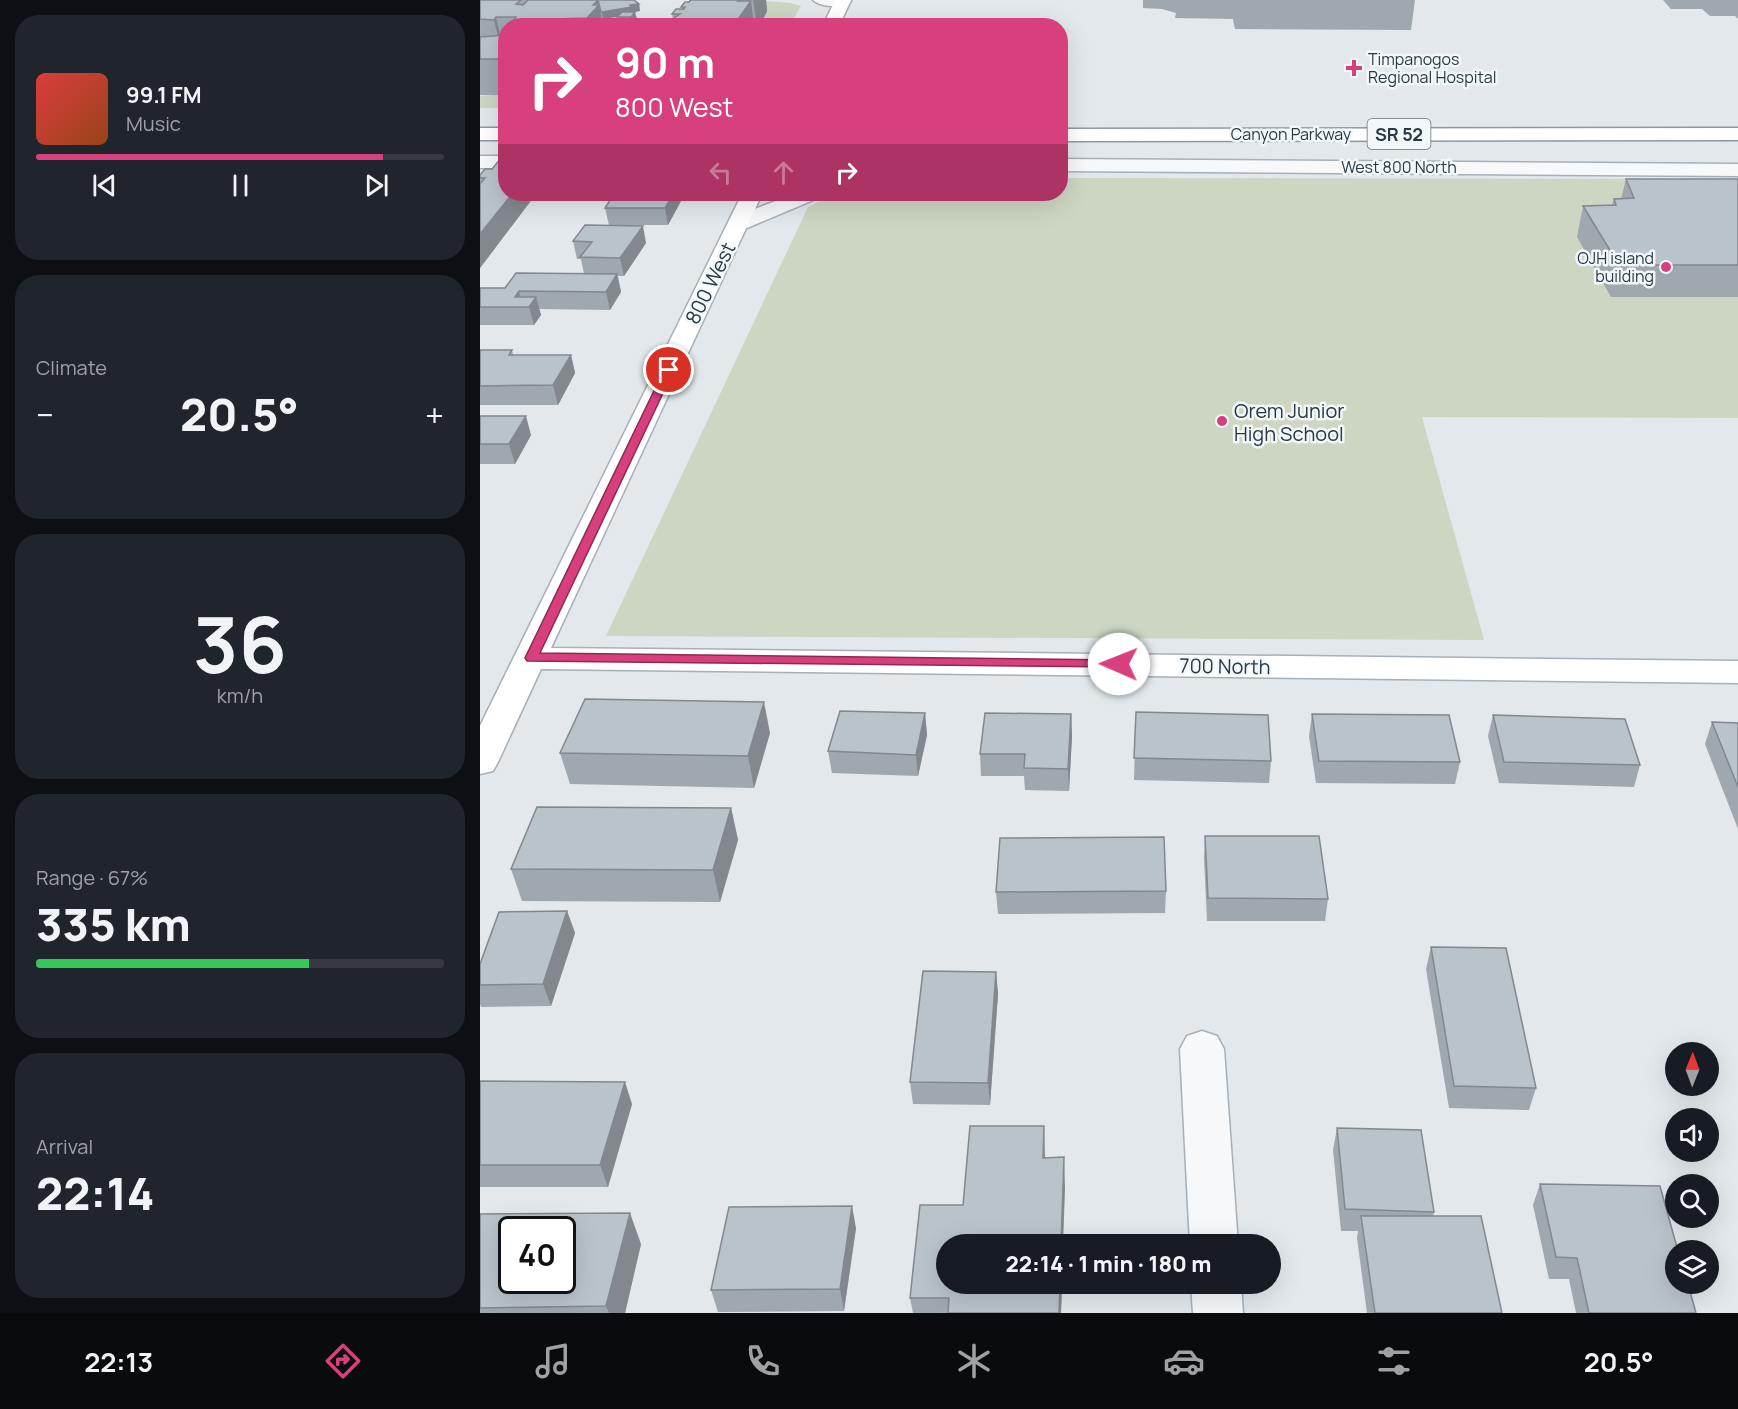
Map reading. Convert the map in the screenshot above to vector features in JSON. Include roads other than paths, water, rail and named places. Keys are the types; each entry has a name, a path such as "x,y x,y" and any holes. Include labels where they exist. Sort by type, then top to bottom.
{"main road":[{"path":"835,18 843,1"},
{"path":"480,134 498,134"},
{"name":"Canyon Parkway","path":"1068,135 1738,134"},
{"name":"800 West","path":"480,762 532,658 749,201"},
{"name":"700 North","path":"532,658 1738,672"}],"street":[{"path":"821,0 843,1"},
{"path":"480,162 498,162"},
{"name":"West 800 North","path":"1068,165 1738,170"},
{"path":"739,223 794,201"},
{"path":"1202,1049 1213,1234"},
{"path":"1217,1294 1218,1313"}],"place":[{"name":"Timpanogos Regional Hospital","path":"1354,68"},
{"name":"OJH island building","path":"1666,267"},
{"name":"Orem Junior High School","path":"1222,421"}]}
